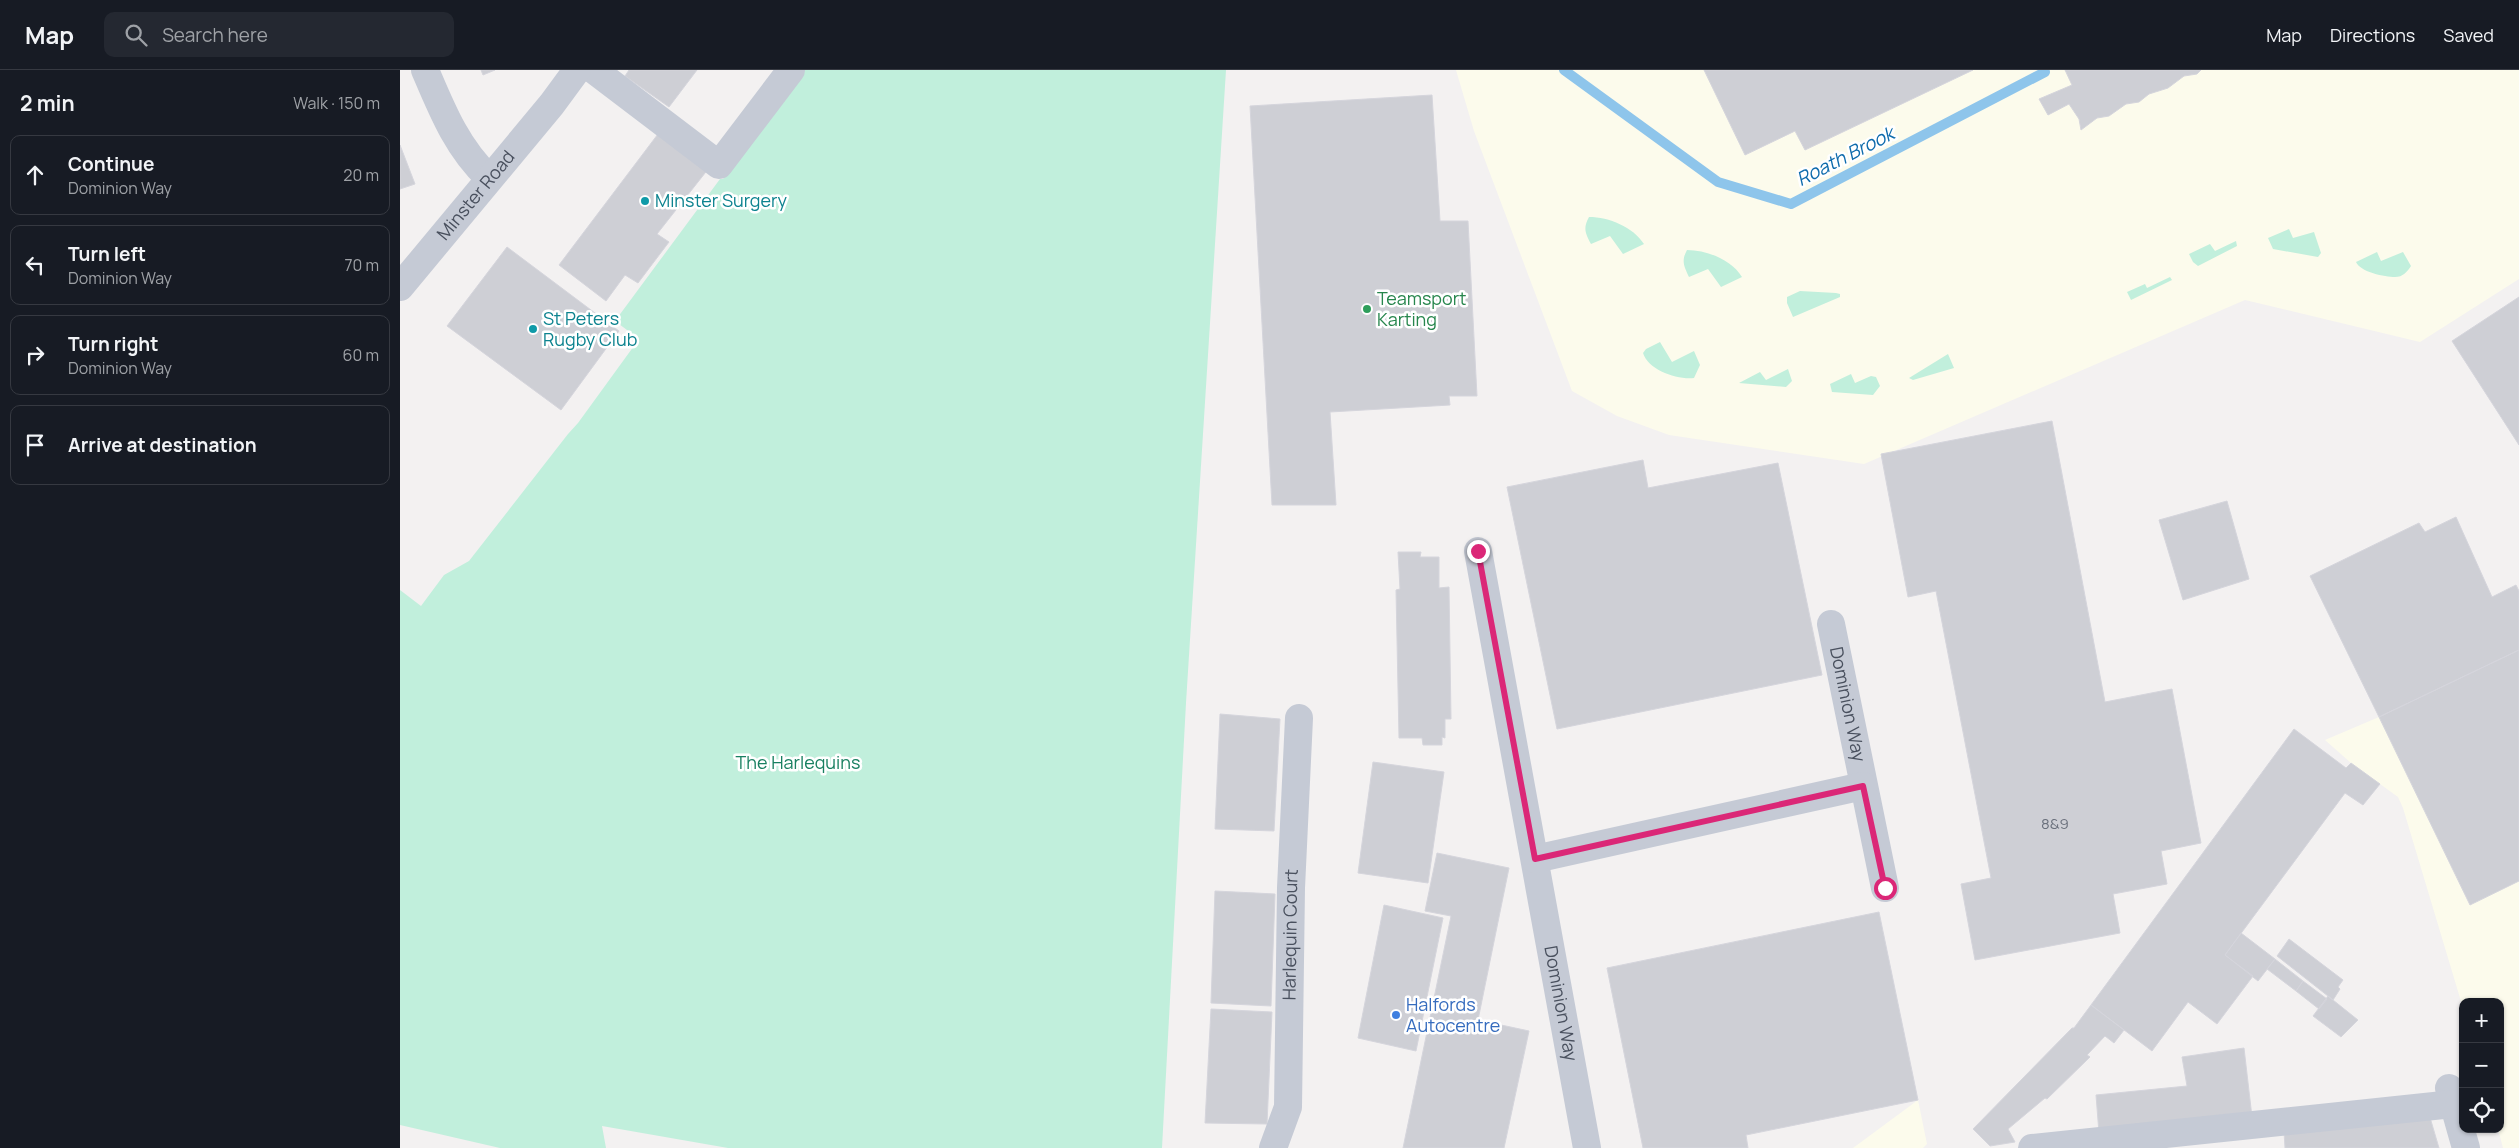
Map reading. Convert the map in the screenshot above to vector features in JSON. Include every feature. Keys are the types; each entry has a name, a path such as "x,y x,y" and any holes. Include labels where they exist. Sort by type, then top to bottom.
{"street":[{"path":"425,70 458,142 472,162 489,178"},
{"name":"Minster Road","path":"400,288 552,104 577,70"},
{"path":"594,70 719,164 791,70"},
{"name":"Dominion Way","path":"1478,551 1587,1148"},
{"name":"Dominion Way","path":"1831,624 1885,888"},
{"name":"Harlequin Court","path":"1273,1148 1288,1107 1291,888 1299,718"},
{"name":"Dominion Way","path":"1535,859 1863,786"},
{"path":"2032,1148 2451,1096 2466,1148"}],"shaded area":[{"path":"1456,70 2519,70 2519,279 2420,342 2245,300 1864,464 1669,435 1617,416 1572,391 1474,131"},
{"path":"2519,650 2519,1148 2503,1148 2499,1133 2504,1133 2504,998 2460,998 2403,808 2398,797 2351,763 2325,740 2379,717"},
{"path":"1918,1100 1927,1144 1923,1148 1853,1148"}],"green space":[{"name":"The Harlequins","path":"805,70 1226,70 1186,703 1162,1148 728,1148 602,1126 606,1148 500,1148 400,1125 400,590 421,606 444,575 469,561 578,423 639,339 615,321 720,179 723,179"},
{"path":"1589,217 1597,217 1620,224 1634,233 1644,244 1623,254 1610,236 1591,244 1586,230"},
{"path":"2289,229 2293,238 2314,232 2321,253 2318,257 2273,249 2268,238"},
{"path":"2236,241 2237,246 2198,266 2193,262 2189,254 2210,244 2215,251"},
{"path":"1687,250 1695,250 1718,257 1738,271 1742,277 1721,287 1708,269 1689,277 1684,264"},
{"path":"2377,252 2381,261 2403,252 2411,266 2403,275 2391,277 2367,271 2358,266 2356,262"},
{"path":"2170,277 2172,280 2131,300 2127,292 2145,284 2147,288"},
{"path":"1800,291 1836,293 1840,294 1840,297 1793,317 1787,303 1787,297"},
{"path":"1660,342 1672,362 1694,351 1700,365 1694,378 1664,373 1646,359 1643,353 1646,349"},
{"path":"1948,354 1954,368 1913,380 1909,378"},
{"path":"1788,369 1792,381 1786,387 1739,383 1760,372 1766,380"},
{"path":"1851,374 1855,383 1871,376 1876,377 1880,386 1873,395 1832,392 1830,384"}],"building":[{"path":"481,70 495,70 483,75"},
{"path":"629,70 697,70 669,107 625,76"},
{"path":"1704,70 1973,70 1805,150 1795,131 1745,155"},
{"path":"2065,70 2201,70 2197,74 2184,76 2168,88 2149,94 2139,102 2126,104 2109,116 2097,118 2081,130 2079,119 2069,104 2048,115 2039,99 2072,85"},
{"name":"Teamsport Karting","path":"1432,95 1440,221 1468,221 1477,396 1449,396 1450,405 1330,412 1336,505 1272,505 1250,106"},
{"name":"Minster Surgery","path":"661,130 709,168 657,234 669,242 638,283 625,275 606,301 559,265"},
{"path":"400,145 415,184 400,189"},
{"name":"St Peters Rugby Club","path":"507,247 619,331 561,410 447,326"},
{"path":"2519,297 2519,445 2452,341"},
{"path":"2052,421 2105,702 2172,689 2201,843 2161,851 2167,884 2113,894 2120,933 1975,960 1961,884 1991,878 1936,591 1908,597 1881,454"},
{"path":"1643,460 1648,488 1778,463 1822,675 1557,729 1507,487"},
{"path":"2227,501 2249,579 2183,600 2159,520"},
{"path":"2456,517 2492,597 2516,585 2519,591 2519,650 2379,717 2310,576 2419,523 2425,532"},
{"path":"1398,552 1421,552 1420,557 1439,557 1439,588 1449,587 1451,719 1445,719 1445,738 1442,737 1442,745 1423,745 1422,738 1399,738 1396,590 1400,589"},
{"path":"2519,650 2519,881 2470,905 2379,717"},
{"path":"1220,714 1280,719 1274,831 1215,829"},
{"path":"2294,729 2346,768 2351,763 2380,784 2363,805 2345,793 2225,955 2253,976 2217,1024 2188,1002 2152,1051 2091,1005"},
{"path":"1373,762 1444,772 1428,883 1358,873"},
{"path":"1437,853 1509,868 1478,1020 1529,1031 1504,1148 1403,1148 1451,916 1425,911"},
{"path":"1215,891 1275,894 1271,1006 1211,1003"},
{"path":"1384,905 1443,918 1416,1051 1358,1038"},
{"path":"1879,912 1918,1100 1746,1135 1748,1148 1643,1148 1607,968"},
{"path":"2241,933 2275,959 2258,981 2225,955"},
{"path":"2289,939 2343,980 2333,1000 2277,956"},
{"path":"2275,959 2303,981 2296,991 2267,969"},
{"path":"2303,981 2327,999 2319,1009 2296,991"},
{"path":"2328,996 2358,1020 2341,1037 2313,1016"},
{"path":"2091,1005 2124,1030 2114,1043 2105,1036 2087,1055 2090,1057 2047,1099 2045,1098 2008,1129 2015,1142 1990,1146 1973,1129 2074,1028"},
{"path":"1211,1009 1272,1012 1267,1124 1205,1123"},
{"path":"2244,1048 2252,1117 2099,1133 2096,1095 2187,1086 2182,1057"},
{"path":"2429,1114 2439,1148 2285,1148 2284,1131"}],"waterway":[{"name":"Roath Brook","path":"1564,70 1718,182 1791,204 2045,72"}],"place":[{"name":"Minster Surgery","path":"645,201"},
{"name":"Teamsport Karting","path":"1367,309"},
{"name":"St Peters Rugby Club","path":"533,329"},
{"name":"Halfords Autocentre","path":"1396,1015"}],"route":[{"path":"1478,551 1535,859 1863,786 1885,888"}]}
